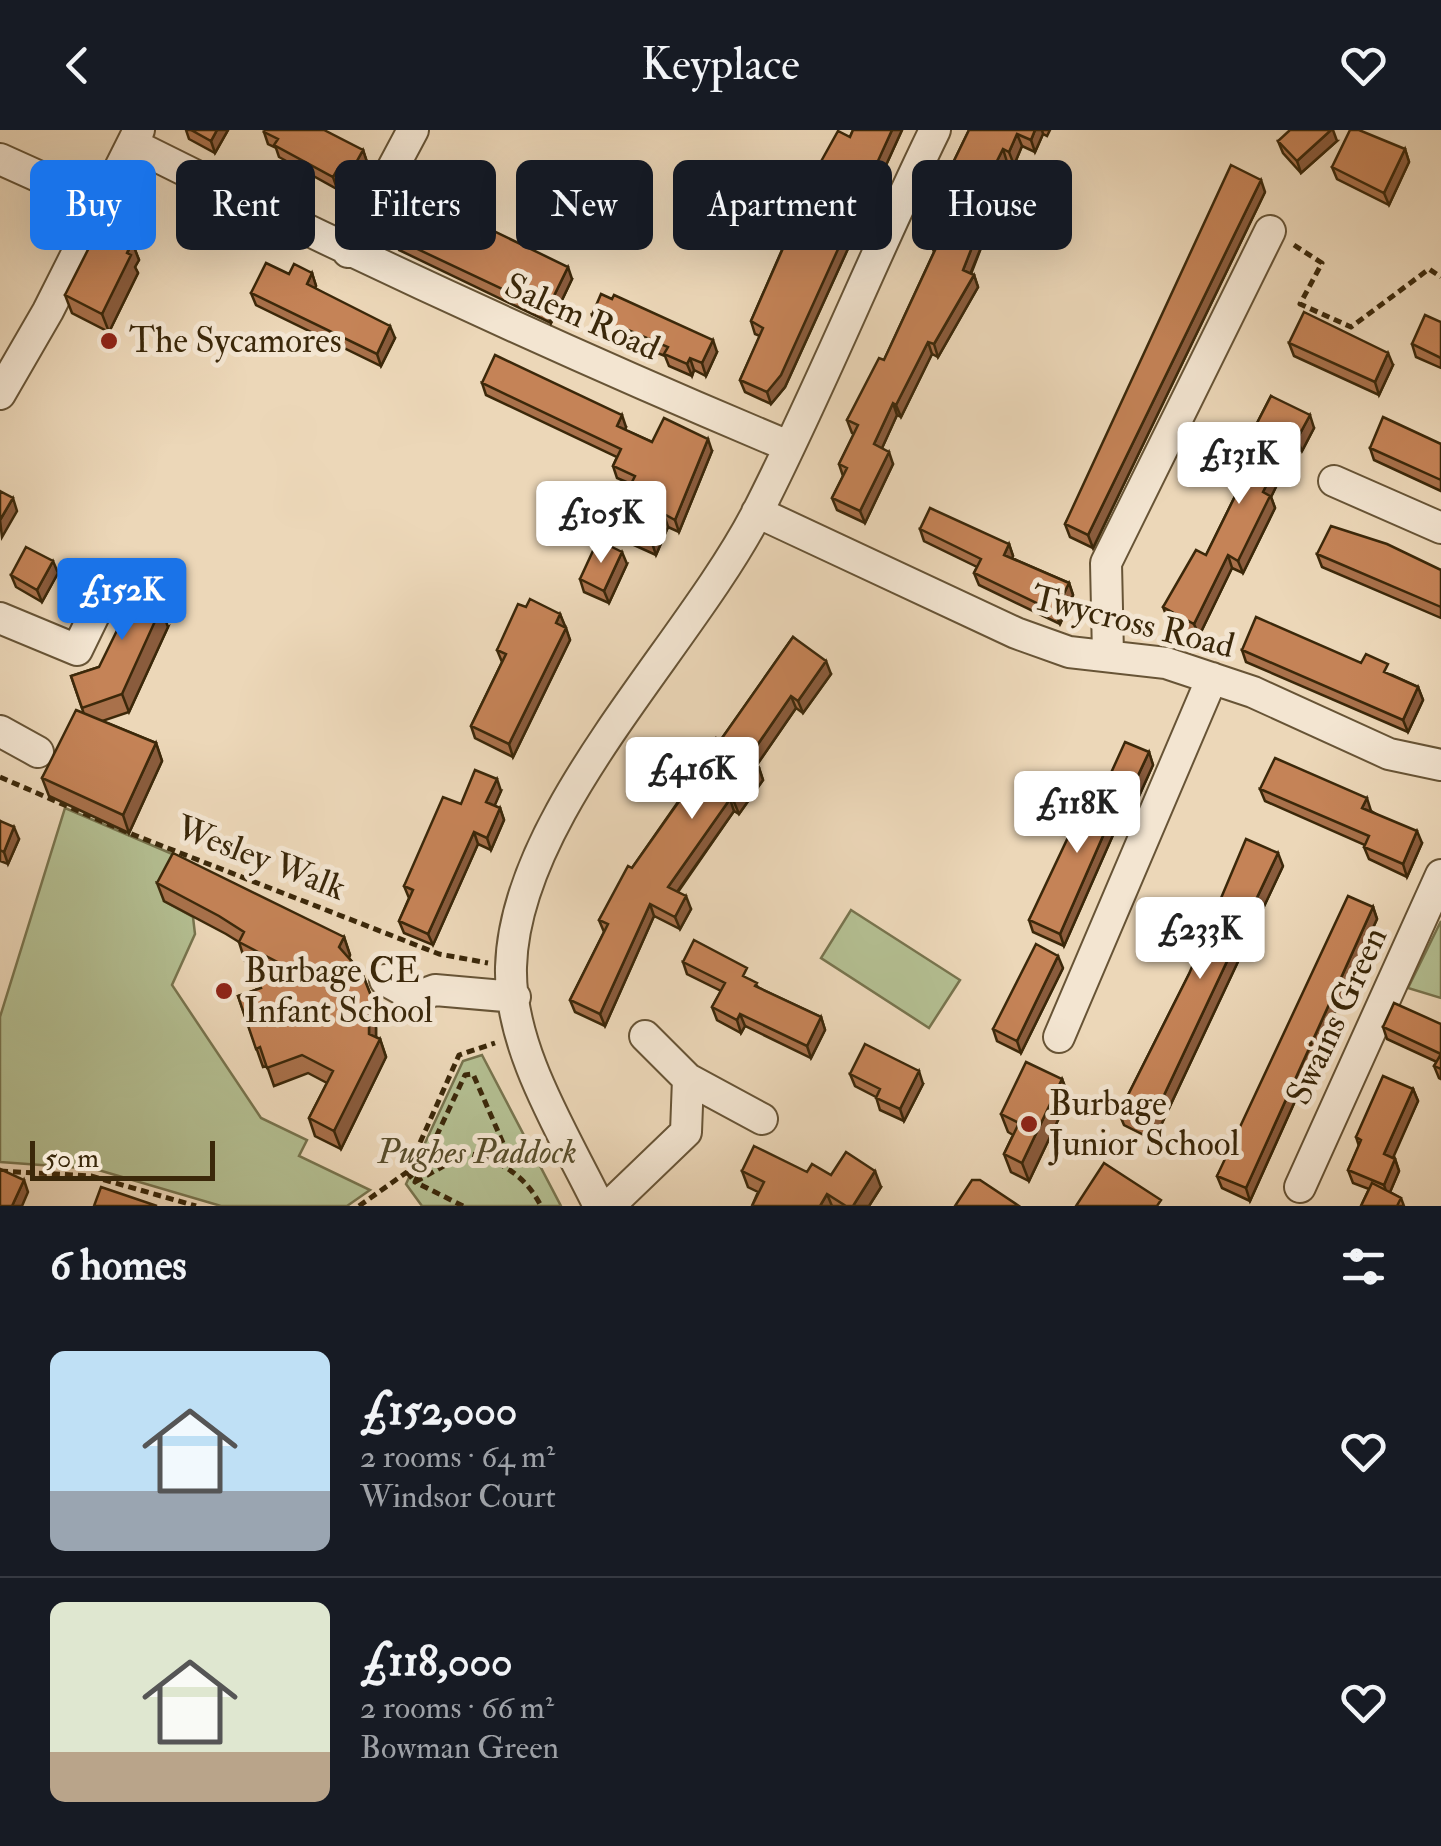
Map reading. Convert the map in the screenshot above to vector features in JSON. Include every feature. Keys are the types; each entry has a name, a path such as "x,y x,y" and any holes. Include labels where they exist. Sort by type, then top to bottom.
{"street":[{"path":"348,252 413,130"},
{"path":"598,1206 522,1034 513,982 523,896 566,800 720,580 758,512 935,130"},
{"path":"124,160 136,137"},
{"name":"Salem Road","path":"136,137 348,252 568,354 788,446"},
{"path":"0,158 30,172"},
{"path":"1108,654 1106,563 1270,231"},
{"path":"0,394 48,312 78,250"},
{"path":"1334,481 1441,528"},
{"name":"Twycross Road","path":"758,512 1016,633 1070,652 1166,663 1268,698 1389,754 1441,765"},
{"path":"0,618 78,650 96,611"},
{"path":"1059,1036 1212,678"},
{"path":"0,731 38,752"},
{"name":"Swains Green","path":"1300,1187 1441,875"},
{"path":"385,980 416,997 435,990 513,982"},
{"path":"645,1036 688,1078 762,1118"},
{"path":"609,1206 686,1132 688,1078"}],"path":[{"path":"1270,231 1322,263 1300,304 1352,327 1429,269 1441,276"},
{"name":"Wesley Walk","path":"0,777 162,846 513,982"},
{"path":"360,1206 407,1172 459,1056 522,1034"},
{"path":"415,1182 465,1075 473,1074 488,1103 506,1165 542,1206"},
{"path":"415,1182 467,1153 506,1165 564,1133"},
{"path":"0,1171 91,1176 196,1206"},
{"path":"407,1172 415,1182 462,1206"}],"green space":[{"path":"65,808 184,859 164,901 193,917 195,934 172,985 261,1118 307,1140 299,1156 370,1190 347,1206 221,1206 95,1169 0,1162 0,1017"},
{"path":"851,910 960,980 929,1028 821,958"},
{"path":"1441,921 1441,998 1408,988"},
{"name":"Pughes Paddock","path":"482,1055 561,1206 422,1206 406,1184 463,1061"}],"building":[{"path":"191,130 217,130 211,141"},
{"path":"324,130 363,150 357,160 335,160 333,177 315,167 315,160 302,160 274,145 278,139 264,132"},
{"path":"853,130 892,130 878,160 822,160 838,131 850,137"},
{"path":"969,130 1035,130 1031,140 1017,134 1009,152 1003,149 998,160 954,160"},
{"path":"1290,130 1331,130 1297,161 1278,141"},
{"path":"1350,130 1405,149 1384,193 1332,167"},
{"path":"1231,165 1261,180 1088,535 1065,524"},
{"path":"496,232 516,242 516,250 533,250 568,267 547,310 420,250 496,250"},
{"path":"88,250 128,250 131,255 102,314 65,295"},
{"path":"782,250 838,250 781,375 767,392 740,380 763,328 751,321"},
{"path":"935,250 971,250 963,270 974,275 934,344 928,342 874,444 889,452 860,511 832,498 847,468 839,464 858,425 847,420 879,358 884,360"},
{"path":"266,263 289,274 294,264 312,273 307,284 390,326 377,354 251,293"},
{"path":"601,294 612,299 614,295 713,340 702,363 690,358 687,364 664,354 668,347 628,330 626,335 592,315"},
{"path":"1304,312 1388,353 1375,382 1289,343"},
{"path":"1425,315 1441,322 1441,358 1412,344"},
{"path":"495,355 622,415 617,426 652,442 664,418 708,439 675,520 664,514 652,543 620,529 638,489 630,486 635,476 613,466 621,449 482,383"},
{"path":"1271,396 1310,415 1297,439 1291,436 1263,492 1270,496 1238,561 1228,555 1194,624 1163,607 1196,550 1206,555 1248,470 1236,464"},
{"path":"1383,417 1441,444 1441,480 1370,448"},
{"path":"0,491 13,498 0,520"},
{"path":"930,508 1009,544 1004,555 1069,583 1055,612 974,573 981,559 920,529"},
{"path":"1331,526 1387,544 1441,570 1441,607 1317,554"},
{"path":"598,540 622,552 604,591 580,579"},
{"path":"26,547 53,561 37,590 11,575"},
{"path":"147,568 161,608 122,694 82,708 71,676 99,667 128,608 118,579"},
{"path":"530,599 560,614 556,623 566,628 509,744 471,726 506,654 497,650 518,604 526,607"},
{"path":"1256,617 1361,663 1366,654 1388,664 1384,672 1418,687 1403,720 1242,650"},
{"path":"793,637 826,661 798,701 791,696 747,760 759,768 734,802 730,799 668,887 686,896 675,917 650,904 600,1014 570,1000 608,924 599,920 628,866 632,868 697,776 692,772 716,738 720,741"},
{"path":"76,710 156,743 123,815 42,778"},
{"path":"1125,742 1149,752 1134,784 1111,773"},
{"path":"1275,758 1367,798 1362,808 1417,831 1403,864 1364,847 1369,836 1260,789"},
{"path":"475,770 497,779 486,802 500,808 487,838 474,832 428,934 399,921 413,890 404,886 443,797 461,804"},
{"path":"1097,776 1124,788 1060,934 1029,920"},
{"path":"0,821 14,827 4,852 0,850"},
{"path":"1246,839 1278,853 1149,1127 1119,1113 1189,974"},
{"path":"173,853 344,937 339,947 362,973 375,1006 369,1008 369,1034 380,1039 334,1131 309,1118 333,1071 302,1055 267,1068 260,1047 256,1049 238,996 261,988 258,981 291,969 239,942 244,932 157,883"},
{"path":"1348,896 1373,907 1246,1188 1217,1176"},
{"path":"694,940 747,968 743,976 757,983 755,986 821,1017 807,1046 740,1014 737,1020 712,1007 725,983 683,962"},
{"path":"1036,944 1058,956 1017,1041 993,1029"},
{"path":"1394,1003 1441,1024 1441,1054 1383,1027"},
{"path":"865,1044 919,1071 900,1109 876,1098 880,1089 850,1074"},
{"path":"1026,1062 1062,1079 1022,1163 1004,1154 1019,1123 1001,1114"},
{"path":"1383,1076 1413,1089 1384,1154 1395,1159 1384,1185 1348,1170 1361,1140 1356,1137"},
{"path":"754,1146 807,1172 812,1164 831,1175 846,1152 875,1171 853,1206 827,1194 820,1206 752,1206 764,1182 742,1171"},
{"path":"1104,1163 1161,1200 1157,1206 1076,1206"},
{"path":"0,1169 24,1180 12,1206 0,1206"},
{"path":"972,1180 980,1180 1019,1206 955,1206"},
{"path":"1372,1183 1401,1198 1397,1206 1361,1206"},
{"path":"101,1187 157,1206 94,1206"}],"place":[{"name":"The Sycamores","path":"109,341"},
{"name":"Burbage CE Infant School","path":"224,991"},
{"name":"Burbage Junior School","path":"1029,1124"}]}
